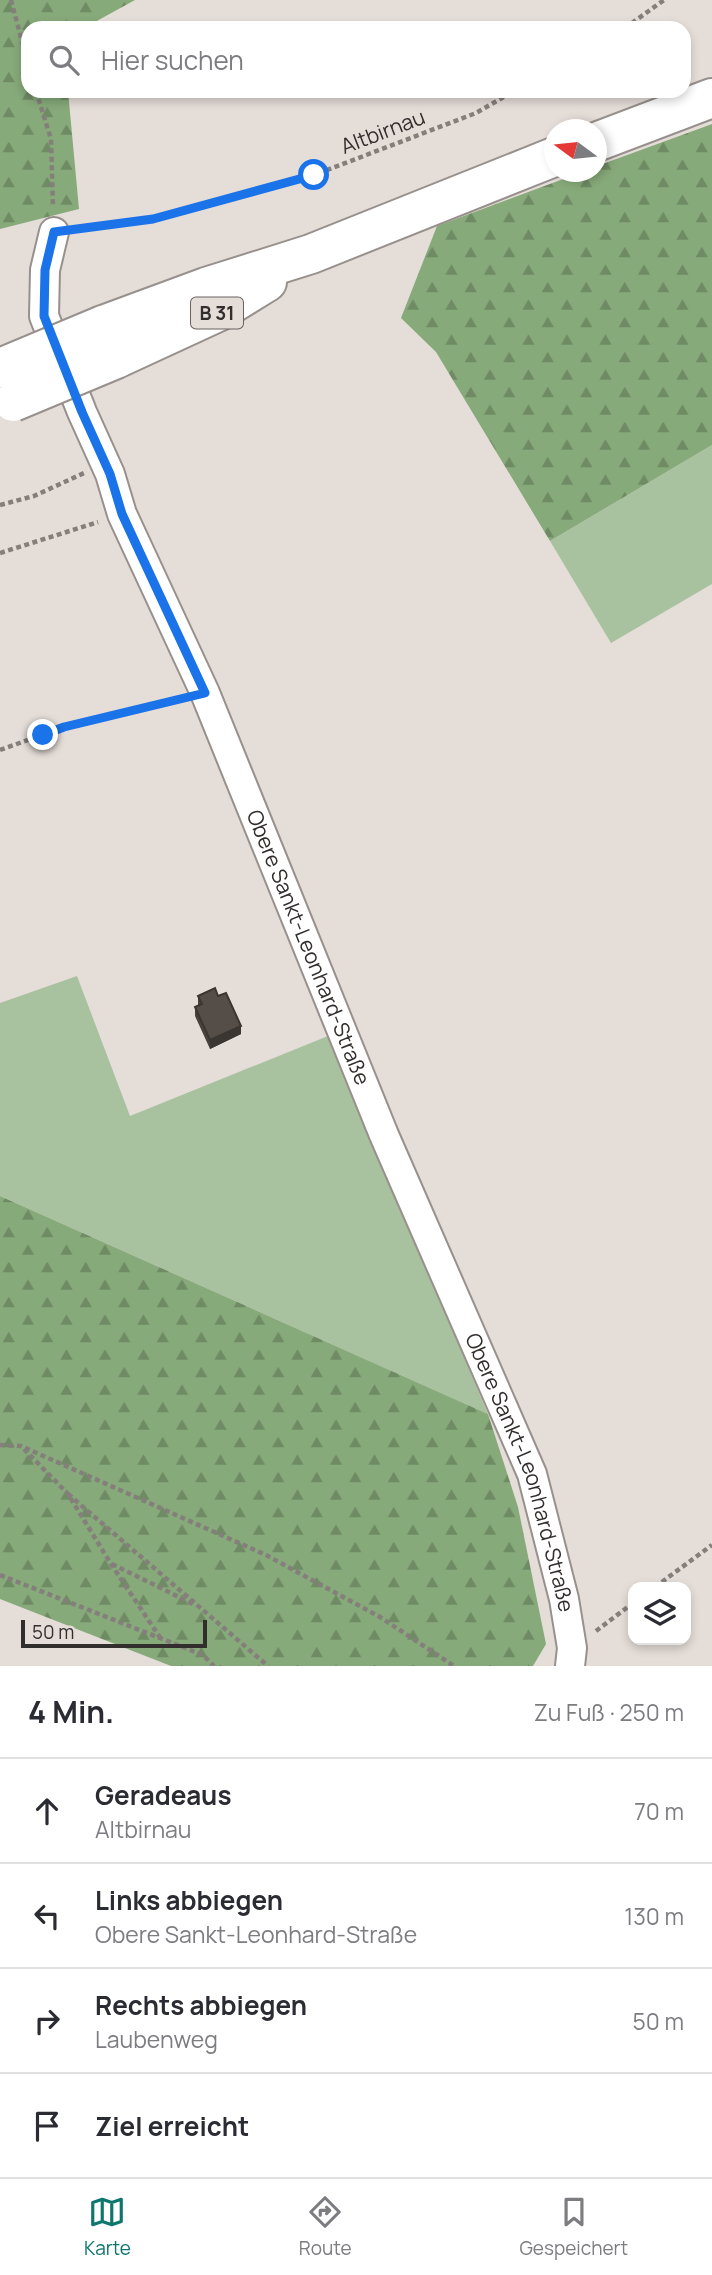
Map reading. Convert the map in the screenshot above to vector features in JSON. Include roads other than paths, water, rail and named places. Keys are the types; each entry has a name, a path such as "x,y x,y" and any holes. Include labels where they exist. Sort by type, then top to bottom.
{"main road":[{"path":"607,138 712,98"},
{"name":"B 31","path":"3,386 110,342 206,287 311,254 544,162"}],"street":[{"name":"Obere Sankt-Leonhard-Straße","path":"54,232 45,270 44,316 106,464 122,514 205,693 384,1135 531,1474 564,1599 571,1657"}]}
